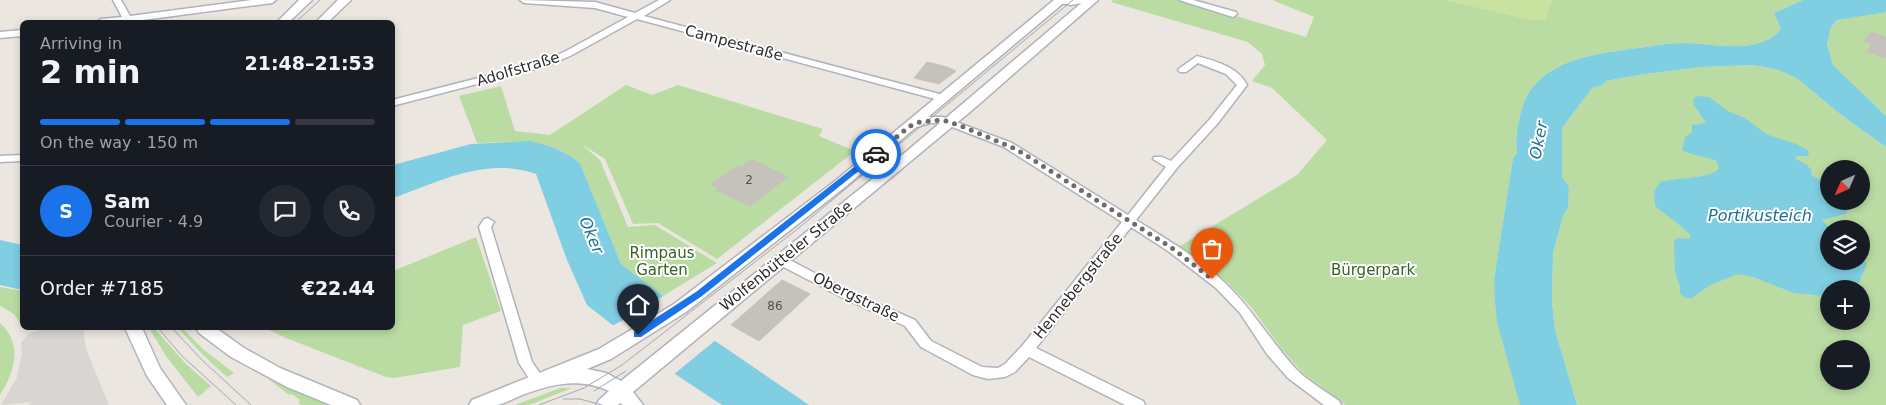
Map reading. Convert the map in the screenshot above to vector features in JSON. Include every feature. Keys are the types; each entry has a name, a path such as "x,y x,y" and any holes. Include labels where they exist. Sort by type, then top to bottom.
{"main road":[{"path":"285,20 306,0"},
{"path":"324,20 345,0"},
{"name":"Wolfenbütteler Straße","path":"540,382 624,344 680,308 790,224 1059,0"},
{"name":"Wolfenbütteler Straße","path":"605,405 701,324 950,122 1092,0"},
{"path":"135,330 153,371 177,405"},
{"path":"208,330 256,362 300,384 351,405"},
{"path":"478,405 561,375 581,375 609,382 622,391 634,405"}],"street":[{"path":"118,0 128,19"},
{"path":"119,20 272,0"},
{"name":"Campestraße","path":"524,0 595,5 943,98"},
{"name":"Adolfstraße","path":"395,102 544,64 569,54 666,0"},
{"name":"Wolfenbütteler Straße","path":"1059,0 1085,0"},
{"path":"1183,0 1233,14"},
{"path":"0,36 20,33"},
{"path":"1130,222 1173,166 1214,121 1242,85 1240,80 1231,73 1197,59 1183,70"},
{"name":"Wolfenbütteler Straße","path":"910,126 930,120 950,122"},
{"name":"Hennebergstraße","path":"950,122 1008,144 1172,248 1220,285 1244,310 1272,350 1293,374 1334,405"},
{"path":"0,159 20,158"},
{"path":"1158,159 1173,166"},
{"path":"488,222 485,227 526,363 540,382"},
{"name":"Hennebergstraße","path":"1027,350 1130,222"},
{"name":"Obergstraße","path":"780,260 849,296 910,323 926,344 988,374 1000,373 1010,368 1027,350"},
{"path":"1027,350 1138,405"}],"green space":[{"name":"Bürgerpark","path":"1113,0 1183,0 1306,37 1314,17 1272,0 1803,0 1774,13 1781,29 1761,43 1722,46 1684,43 1602,53 1566,64 1550,72 1536,83 1526,98 1520,116 1516,140 1517,154 1513,159 1494,280 1520,405 1345,405 1302,372 1281,348 1252,308 1228,283 1180,246 1297,175 1327,140 1272,88 1252,81 1265,65 1262,54 1248,42 1111,2"},
{"path":"1445,0 1552,0 1546,20 1529,20"},
{"path":"1877,12 1886,12 1886,116 1833,65 1827,44 1831,27 1839,20"},
{"path":"1754,65 1779,70 1798,79 1840,114 1886,147 1886,405 1577,405 1555,330 1552,302 1553,253 1563,216 1568,208 1569,187 1562,177 1562,128 1593,87 1601,86 1606,81 1700,67"},
{"name":"Rimpaus Garten","path":"626,85 652,95 678,85 823,129 819,136 855,151 717,259 658,223 633,224 605,159 581,144 600,160 628,227 655,225 717,263 663,296 621,264 580,163 568,154 555,148 531,142 477,143 459,96 501,86 515,131 550,135"},
{"path":"476,237 501,311 463,325 460,367 394,378 386,377 269,330 395,330 395,270"},
{"path":"0,287 20,291 20,323 14,314 0,306"},
{"path":"0,323 12,339 14,358 10,377 0,395"},
{"path":"150,330 156,330 187,365 211,386 198,397 166,356"},
{"path":"180,330 184,330 204,350 234,373 227,377"},
{"path":"267,378 328,405 301,405 298,403 300,400 292,394 289,395"},
{"path":"560,388 572,388 529,405 515,405"}],"shaded area":[{"path":"40,330 83,330 86,349 109,405 29,405 31,402 1,405 17,377 22,353 21,343 28,334"}],"water":[{"name":"Oker","path":"1803,0 1886,0 1886,12 1838,20 1831,27 1827,44 1833,65 1886,116 1886,147 1840,114 1798,79 1779,70 1754,65 1700,67 1638,75 1606,81 1601,86 1593,87 1562,128 1562,177 1569,187 1568,208 1563,216 1553,253 1552,302 1555,330 1577,405 1520,405 1497,322 1494,280 1513,158 1517,154 1516,140 1520,116 1526,98 1536,83 1550,72 1566,64 1602,53 1684,43 1736,46 1761,43 1781,29 1774,13"},
{"name":"Portikusteich","path":"1697,96 1709,97 1728,111 1745,118 1766,134 1796,144 1809,151 1808,156 1795,156 1796,159 1807,165 1812,171 1811,175 1820,180 1820,210 1847,210 1846,214 1820,220 1820,270 1864,270 1860,280 1820,280 1820,296 1794,293 1753,277 1738,274 1710,285 1692,298 1686,298 1680,294 1680,287 1675,272 1674,241 1677,238 1688,239 1691,236 1655,206 1654,192 1660,182 1699,177 1719,169 1717,161 1682,150 1685,137 1692,133 1692,125 1706,123 1694,105 1693,99"},
{"name":"Oker","path":"529,141 556,149 580,163 621,264 663,296 705,334 809,405 722,405 675,374 587,305 567,260 536,174 518,169 481,169 463,173 395,197 395,164 471,144"},
{"path":"0,240 20,245 20,290 0,285"}],"pier":[{"path":"663,296 717,339 673,375 610,327 646,308"}],"building":[{"path":"1871,32 1886,37 1886,58 1867,52 1872,44 1864,41"},
{"path":"927,62 956,71 939,84 914,78"},
{"path":"752,159 788,177 750,206 716,190 719,188 711,184 738,166 741,167"},
{"path":"782,280 810,294 759,341 731,325"}],"tram line":[{"path":"298,20 320,0"},
{"path":"539,405 584,388 622,365 795,231 1073,0"},
{"path":"160,330 182,356 236,405"},
{"path":"174,330 202,360 251,405"},
{"path":"594,391 626,371"},
{"path":"563,399 580,399 602,405"}],"way so far":[{"path":"876,154 910,126 920,122 938,119 961,126 1008,144 1172,248 1212,279"}],"route":[{"path":"638,335 699,294 790,224 876,154"}]}
